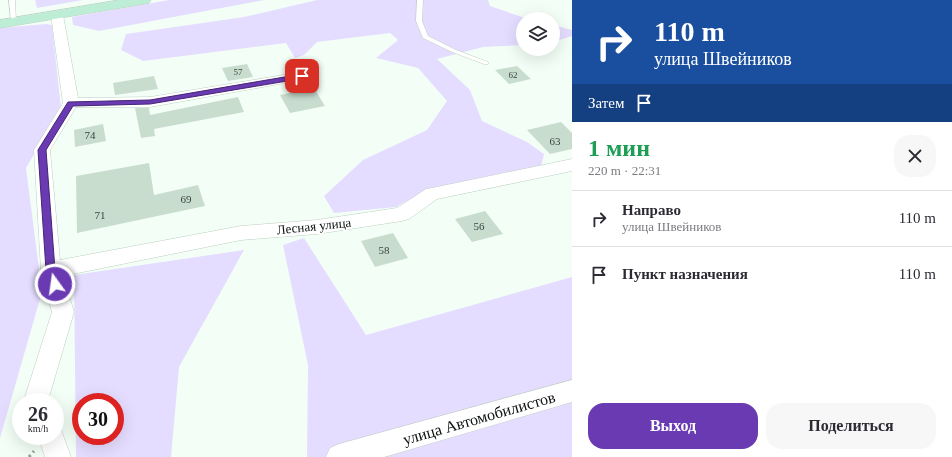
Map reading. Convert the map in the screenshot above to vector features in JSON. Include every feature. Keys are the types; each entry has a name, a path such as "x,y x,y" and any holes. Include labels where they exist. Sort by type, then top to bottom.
{"main road":[{"path":"7,22 144,0"}],"street":[{"path":"37,393 64,312 51,270 42,150 71,103 57,15"},
{"path":"71,103 150,102 302,76"},
{"name":"Лесная улица","path":"51,270 241,233 317,227 402,214 432,194 572,165"},
{"name":"улица Автомобилистов","path":"339,457 572,391"},
{"path":"54,445 58,457"}],"lane":[{"path":"7,22 12,0"},
{"path":"420,0 419,21 425,37 454,51 486,63"}],"shaded area":[{"path":"35,0 83,0 37,8"},
{"path":"169,0 264,0 99,31 73,25 72,17"},
{"path":"317,0 488,0 490,6 516,15 516,45 483,47 437,59 470,90 482,121 527,142 544,154 541,167 431,188 396,207 334,213 324,196 363,160 427,130 447,101 418,68 376,58 398,40 390,33 317,42 304,55 295,58 286,43 143,61 121,50 126,34 244,17"},
{"path":"46,24 52,25 61,108 26,168 42,292 0,438 0,28"},
{"path":"560,27 572,30 572,36 560,40"},
{"path":"304,238 366,335 572,277 572,457 307,457 308,365 283,245"},
{"path":"244,250 179,367 171,457 76,457 76,445 124,445 124,393 75,393 74,275"}],"building":[{"path":"247,64 253,77 228,81 222,68"},
{"path":"517,66 531,79 509,84 495,70"},
{"path":"154,76 158,89 115,95 113,83"},
{"path":"314,88 325,106 290,113 280,95"},
{"path":"238,97 244,112 154,129 155,136 141,138 135,108 149,108 150,115"},
{"path":"561,122 572,133 572,149 550,154 527,130"},
{"path":"103,124 106,141 75,147 74,130"},
{"path":"149,163 154,195 198,185 205,206 77,233 76,176"},
{"path":"485,211 503,234 472,242 455,219"},
{"path":"393,233 408,258 375,267 361,241"}],"route":[{"path":"55,284 51,270 42,150 71,103 150,102 302,76"}]}
